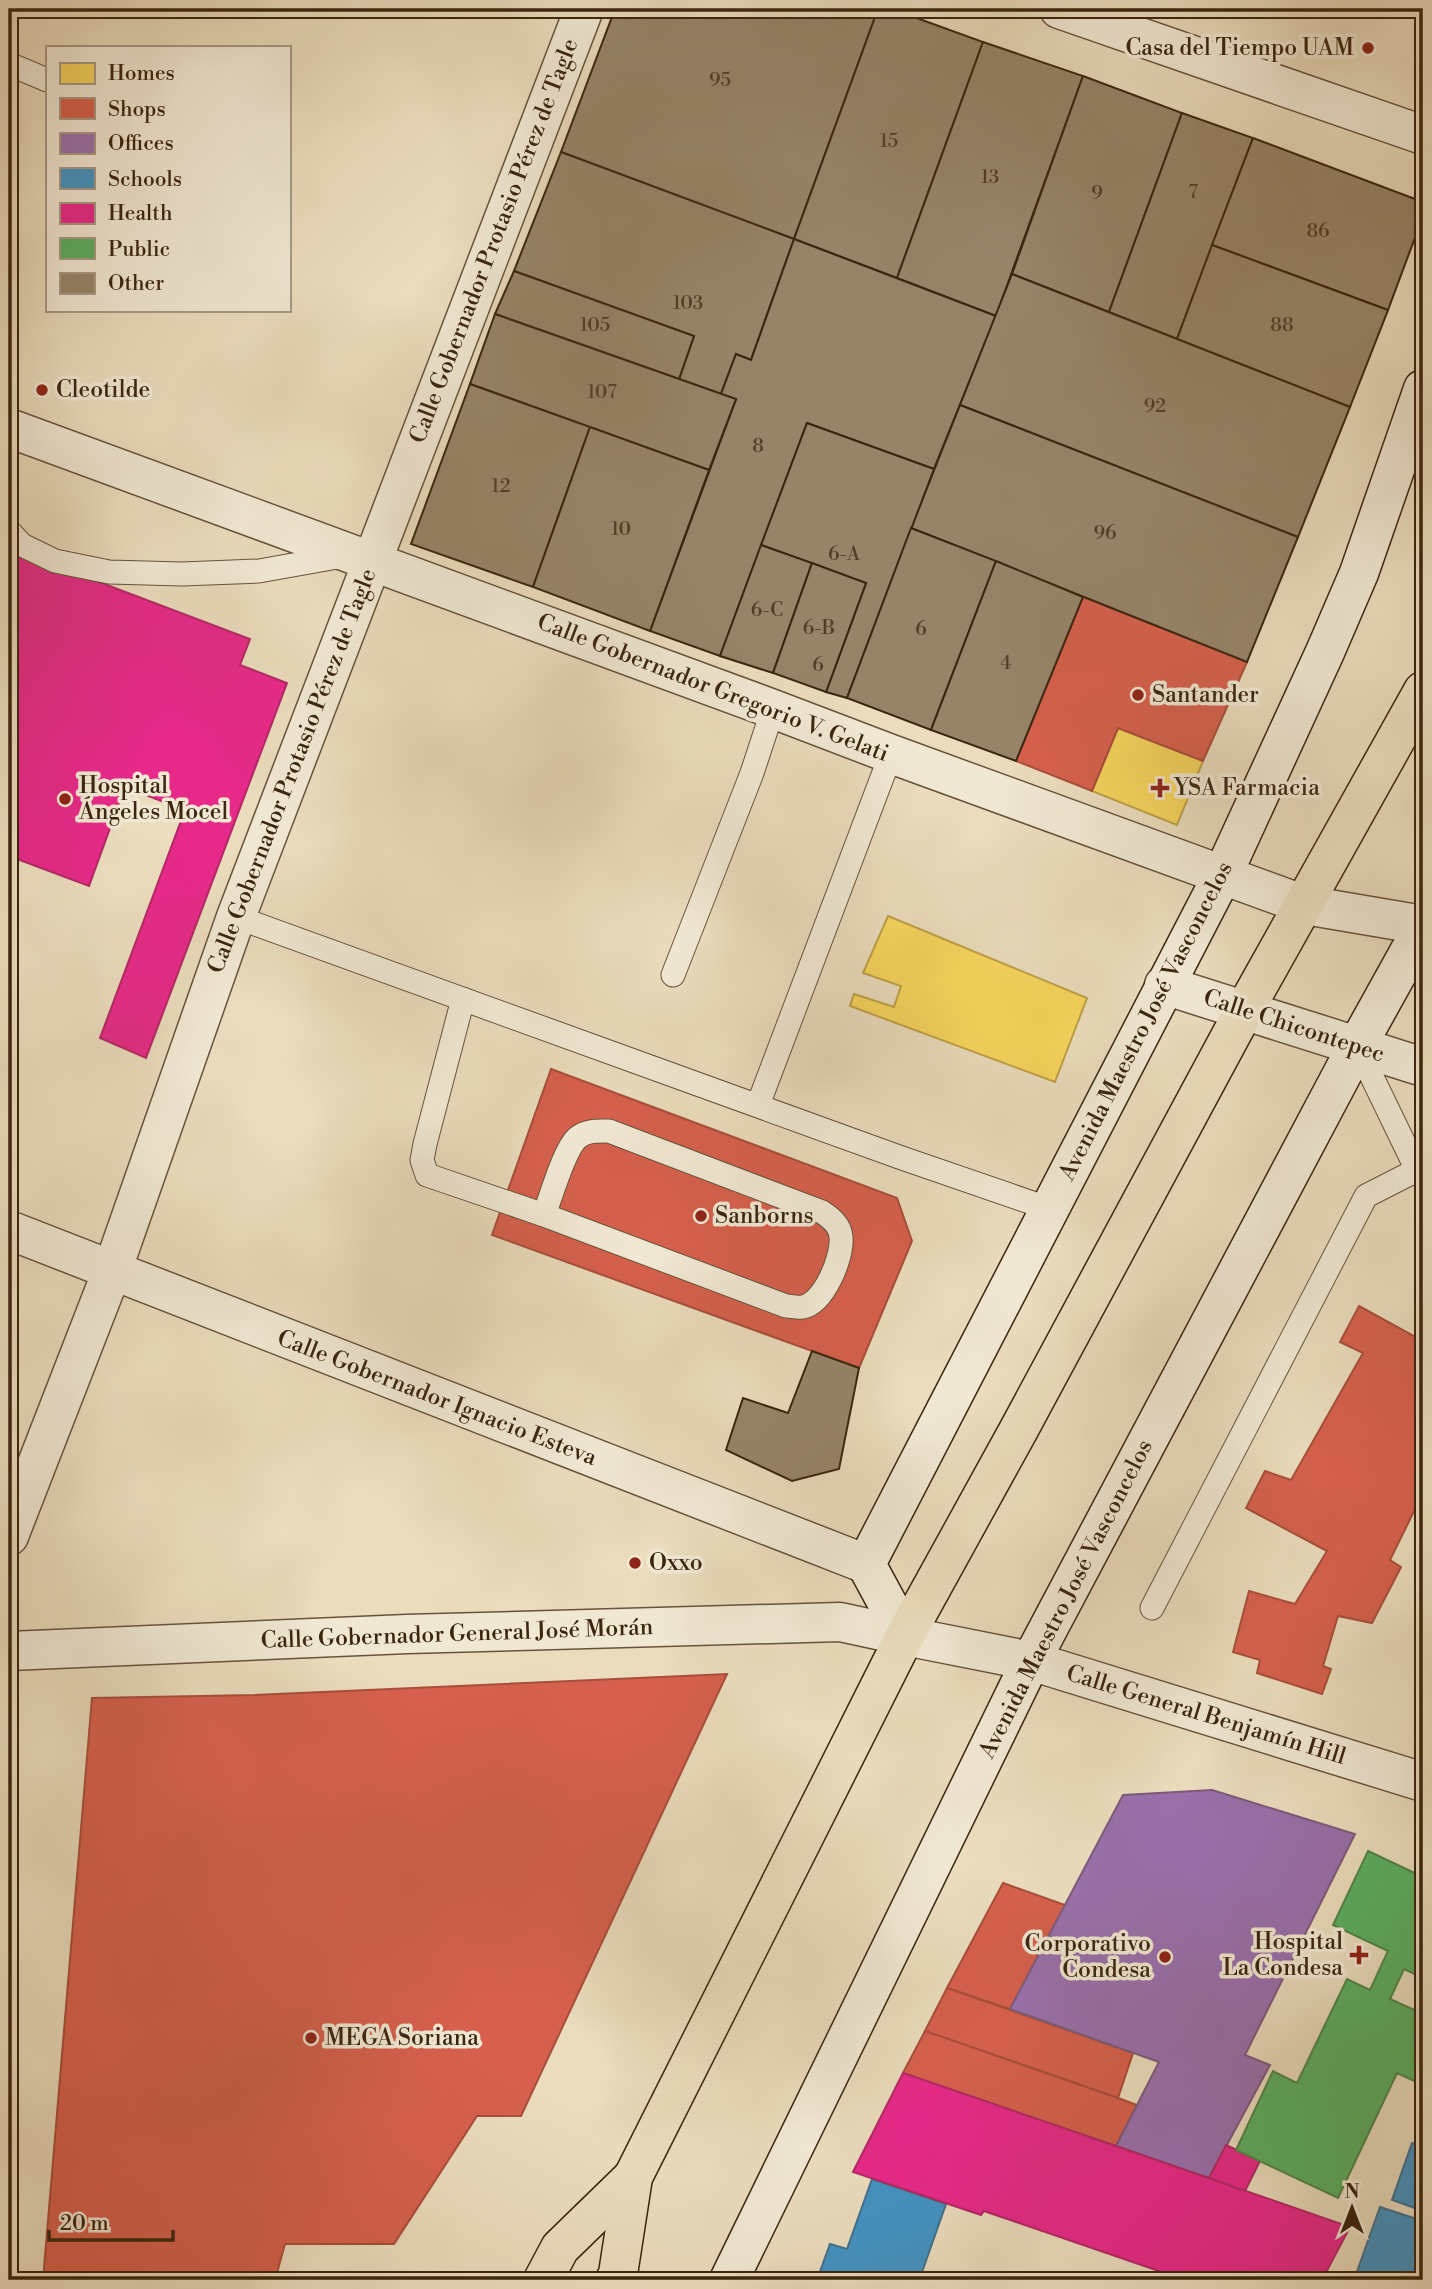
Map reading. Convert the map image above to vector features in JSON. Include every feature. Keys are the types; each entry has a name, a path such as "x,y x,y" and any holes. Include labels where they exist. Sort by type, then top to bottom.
{"main road":[{"path":"615,2280 633,2177 905,1636 1244,1011 1423,691"},
{"path":"543,2280 560,2248 633,2177"}],"street":[{"name":"Calle Gobernador Protasio Pérez de Tagle","path":"9,1536 112,1271 362,557 584,9"},
{"path":"1059,9 1423,135"},
{"name":"Avenida Maestro José Vasconcelos","path":"866,1564 1222,876 1359,573 1423,389"},
{"name":"Calle Gobernador Gregorio V. Gelati","path":"9,428 1222,876 1305,905 1423,926"},
{"name":"Avenida Maestro José Vasconcelos","path":"729,2280 1031,1661 1423,926"},
{"name":"Calle Chicontepec","path":"1164,985 1423,1067"},
{"name":"Calle Gobernador Ignacio Esteva","path":"9,1230 866,1564"},
{"path":"866,1564 905,1636"},
{"name":"Calle Gobernador General José Morán","path":"9,1651 420,1634 840,1622 905,1636"},
{"name":"Calle General Benjamín Hill","path":"905,1636 1031,1661 1423,1782"}],"lane":[{"path":"9,64 46,80"},
{"path":"9,531 22,545 55,561 109,572 182,575 259,571 362,557"},
{"path":"673,975 752,773 773,709"},
{"path":"758,1105 891,754"},
{"path":"236,917 1050,1209"},
{"path":"463,999 422,1160 427,1175 544,1215 786,1306 802,1307 816,1301 826,1287 840,1251 842,1236 835,1220 821,1212 609,1132 593,1130 578,1137 569,1149 544,1215"},
{"path":"1152,1608 1366,1196 1417,1171 1357,1046"}],"building: Homes":[{"path":"1118,728 1203,761 1177,825 1092,791"},
{"path":"888,916 1087,998 1055,1082 850,1006 854,994 894,1007 901,986 863,973"}],"building: Shops":[{"name":"Santander","path":"1083,597 1247,662 1203,761 1118,728 1092,791 1016,761"},
{"name":"Sanborns","path":"551,1069 897,1198 912,1241 859,1368 492,1235"},
{"path":"1359,1306 1423,1341 1423,1493 1390,1560 1401,1567 1372,1623 1338,1616 1323,1666 1331,1669 1322,1694 1257,1673 1260,1660 1233,1652 1249,1591 1295,1604 1327,1551 1246,1508 1265,1471 1291,1480 1363,1353 1340,1342"},
{"name":"MEGA Soriana","path":"727,1674 521,2116 477,2116 394,2244 285,2244 275,2280 43,2280 92,1698 254,1695"},
{"path":"1003,1883 1065,1905 1010,2009 947,1988"},
{"path":"947,1988 1133,2053 1118,2098 925,2031"},
{"path":"925,2031 1137,2105 1116,2146 903,2073"}],"building: Offices":[{"name":"Corporativo Condesa","path":"1212,1790 1355,1834 1245,2055 1270,2065 1209,2178 1116,2146 1159,2062 1010,2009 1123,1795"}],"building: Schools":[{"path":"1412,2143 1423,2147 1423,2211 1392,2200"},
{"path":"872,2179 946,2204 921,2275 936,2280 817,2280 830,2244 847,2249"},
{"path":"1380,2207 1423,2221 1423,2255 1415,2280 1354,2280"}],"building: Health":[{"name":"Hospital Ángeles Mocel","path":"9,548 250,639 240,665 287,683 146,1058 100,1038 185,810 125,787 89,886 9,856"},
{"path":"903,2073 1350,2227 1322,2280 1185,2280 984,2211 981,2215 853,2172"},
{"path":"1226,2145 1260,2161 1245,2191 1209,2178"}],"building: Public":[{"path":"1368,1851 1423,1877 1423,1978 1404,1969 1390,1999 1423,2014 1423,2085 1397,2073 1338,2198 1236,2150 1273,2071 1297,2083 1347,1979 1370,1990 1388,1951 1333,1925"}],"building: Other":[{"path":"615,9 878,9 794,239 561,152"},
{"path":"878,9 892,9 983,42 897,278 794,239"},
{"path":"983,42 1083,76 996,316 897,278"},
{"path":"1083,76 1182,113 1109,312 1012,274"},
{"path":"1182,113 1253,138 1177,339 1109,312"},
{"path":"1253,138 1423,202 1423,216 1388,310 1212,245"},
{"path":"561,152 794,239 751,360 736,354 721,394 679,379 694,336 514,271"},
{"path":"794,239 996,316 934,469 807,423 720,656 650,631 736,399 721,394 736,354 751,360"},
{"path":"1212,245 1388,310 1350,407 1177,339"},
{"path":"514,271 694,336 679,379 495,314"},
{"path":"1012,274 1350,407 1298,537 960,405"},
{"path":"495,314 736,399 709,470 470,384"},
{"path":"470,384 590,427 533,587 411,544"},
{"path":"960,405 1298,537 1247,662 911,528"},
{"path":"807,423 934,469 847,698 826,692 866,583 761,545"},
{"path":"590,427 709,470 650,631 533,587"},
{"path":"911,528 996,561 931,730 847,698"},
{"path":"761,545 812,563 773,673 720,656"},
{"path":"996,561 1083,597 1016,761 931,730"},
{"path":"812,563 866,583 826,692 773,673"},
{"path":"812,1351 859,1368 839,1469 792,1481 726,1450 743,1398 788,1413"}],"place":[{"name":"Casa del Tiempo UAM","path":"1368,48"},
{"name":"Cleotilde","path":"42,390"},
{"name":"Santander","path":"1138,695"},
{"name":"YSA Farmacia","path":"1160,788"},
{"name":"Hospital Ángeles Mocel","path":"65,799"},
{"name":"Sanborns","path":"701,1216"},
{"name":"Oxxo","path":"635,1563"},
{"name":"Hospital La Condesa","path":"1359,1955"},
{"name":"Corporativo Condesa","path":"1165,1957"},
{"name":"MEGA Soriana","path":"311,2038"}]}
